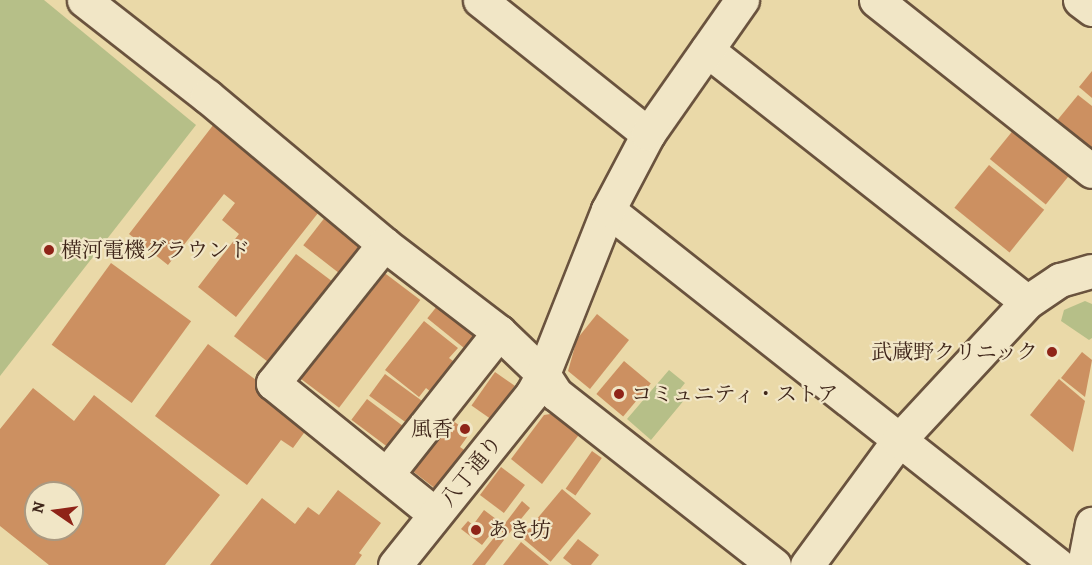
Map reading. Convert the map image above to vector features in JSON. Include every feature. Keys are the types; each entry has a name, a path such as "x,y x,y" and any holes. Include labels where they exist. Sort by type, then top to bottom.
{"street":[{"path":"84,0 207,96 384,244 499,332 543,374 556,394 774,565"},
{"path":"480,0 648,134"},
{"name":"八丁通り","path":"395,565 532,394 543,374 608,210 648,134 742,0"},
{"path":"876,0 1092,171"},
{"path":"1080,0 1092,9"},
{"path":"707,50 1028,302"},
{"path":"608,210 1058,565"},
{"path":"384,244 273,383 435,514"},
{"path":"807,565 898,441 1028,302 1060,280 1092,271"},
{"path":"387,474 499,332"},
{"path":"1084,565 1092,524"}],"green space":[{"name":"横河電機グラウンド","path":"0,0 44,0 196,125 0,376"},
{"path":"1085,301 1092,304 1092,338 1089,340 1061,321 1064,310"},
{"path":"669,370 685,383 677,393 685,399 651,440 627,419"}],"building":[{"path":"1092,71 1092,98 1079,87"},
{"path":"1078,95 1092,106 1092,152 1055,123"},
{"path":"214,124 322,208 236,317 198,287 239,234 222,220 235,203 224,194 168,265 129,234"},
{"path":"1015,128 1071,173 1046,204 990,159"},
{"path":"989,165 1044,210 1010,252 954,208"},
{"path":"326,216 366,247 343,277 303,245"},
{"path":"296,254 338,286 276,368 234,336"},
{"path":"111,263 191,321 132,403 52,345"},
{"path":"382,271 420,300 339,408 301,379"},
{"path":"438,305 483,342 472,355 427,318"},
{"path":"597,314 629,340 590,389 568,371 577,339"},
{"path":"424,321 458,348 449,358 460,366 436,396 426,388 419,397 385,370"},
{"path":"208,344 312,422 293,448 281,440 247,485 155,416"},
{"path":"1082,352 1092,360 1085,397 1061,378"},
{"path":"624,361 651,383 623,416 596,394"},
{"path":"495,372 515,386 491,419 471,406"},
{"path":"385,374 431,408 415,429 369,396"},
{"path":"1059,379 1085,401 1073,452 1030,415"},
{"path":"33,388 74,421 94,395 220,495 165,565 49,565 0,526 0,429"},
{"path":"367,399 411,432 395,453 351,420"},
{"path":"557,413 581,432 542,484 511,459 544,415"},
{"path":"449,418 470,433 460,447 470,454 441,493 410,469"},
{"path":"592,451 602,458 575,496 566,489"},
{"path":"501,467 525,485 504,513 480,495"},
{"path":"562,489 591,513 551,562 522,537"},
{"path":"338,490 381,523 359,553 362,555 355,565 210,565 262,498 295,524 308,507 319,515"},
{"path":"522,501 530,508 507,536 500,530"},
{"path":"484,510 500,522 482,545 461,529 468,521 473,525"},
{"path":"497,534 504,540 485,565 472,565"},
{"path":"578,539 599,555 591,565 572,565 563,558"},
{"path":"521,542 549,565 503,565"}],"place":[{"name":"横河電機グラウンド","path":"49,250"},
{"name":"武蔵野クリニック","path":"1052,352"},
{"name":"コミュニティ・ストア","path":"619,394"},
{"name":"風香","path":"465,429"},
{"name":"あき坊","path":"476,530"}]}
